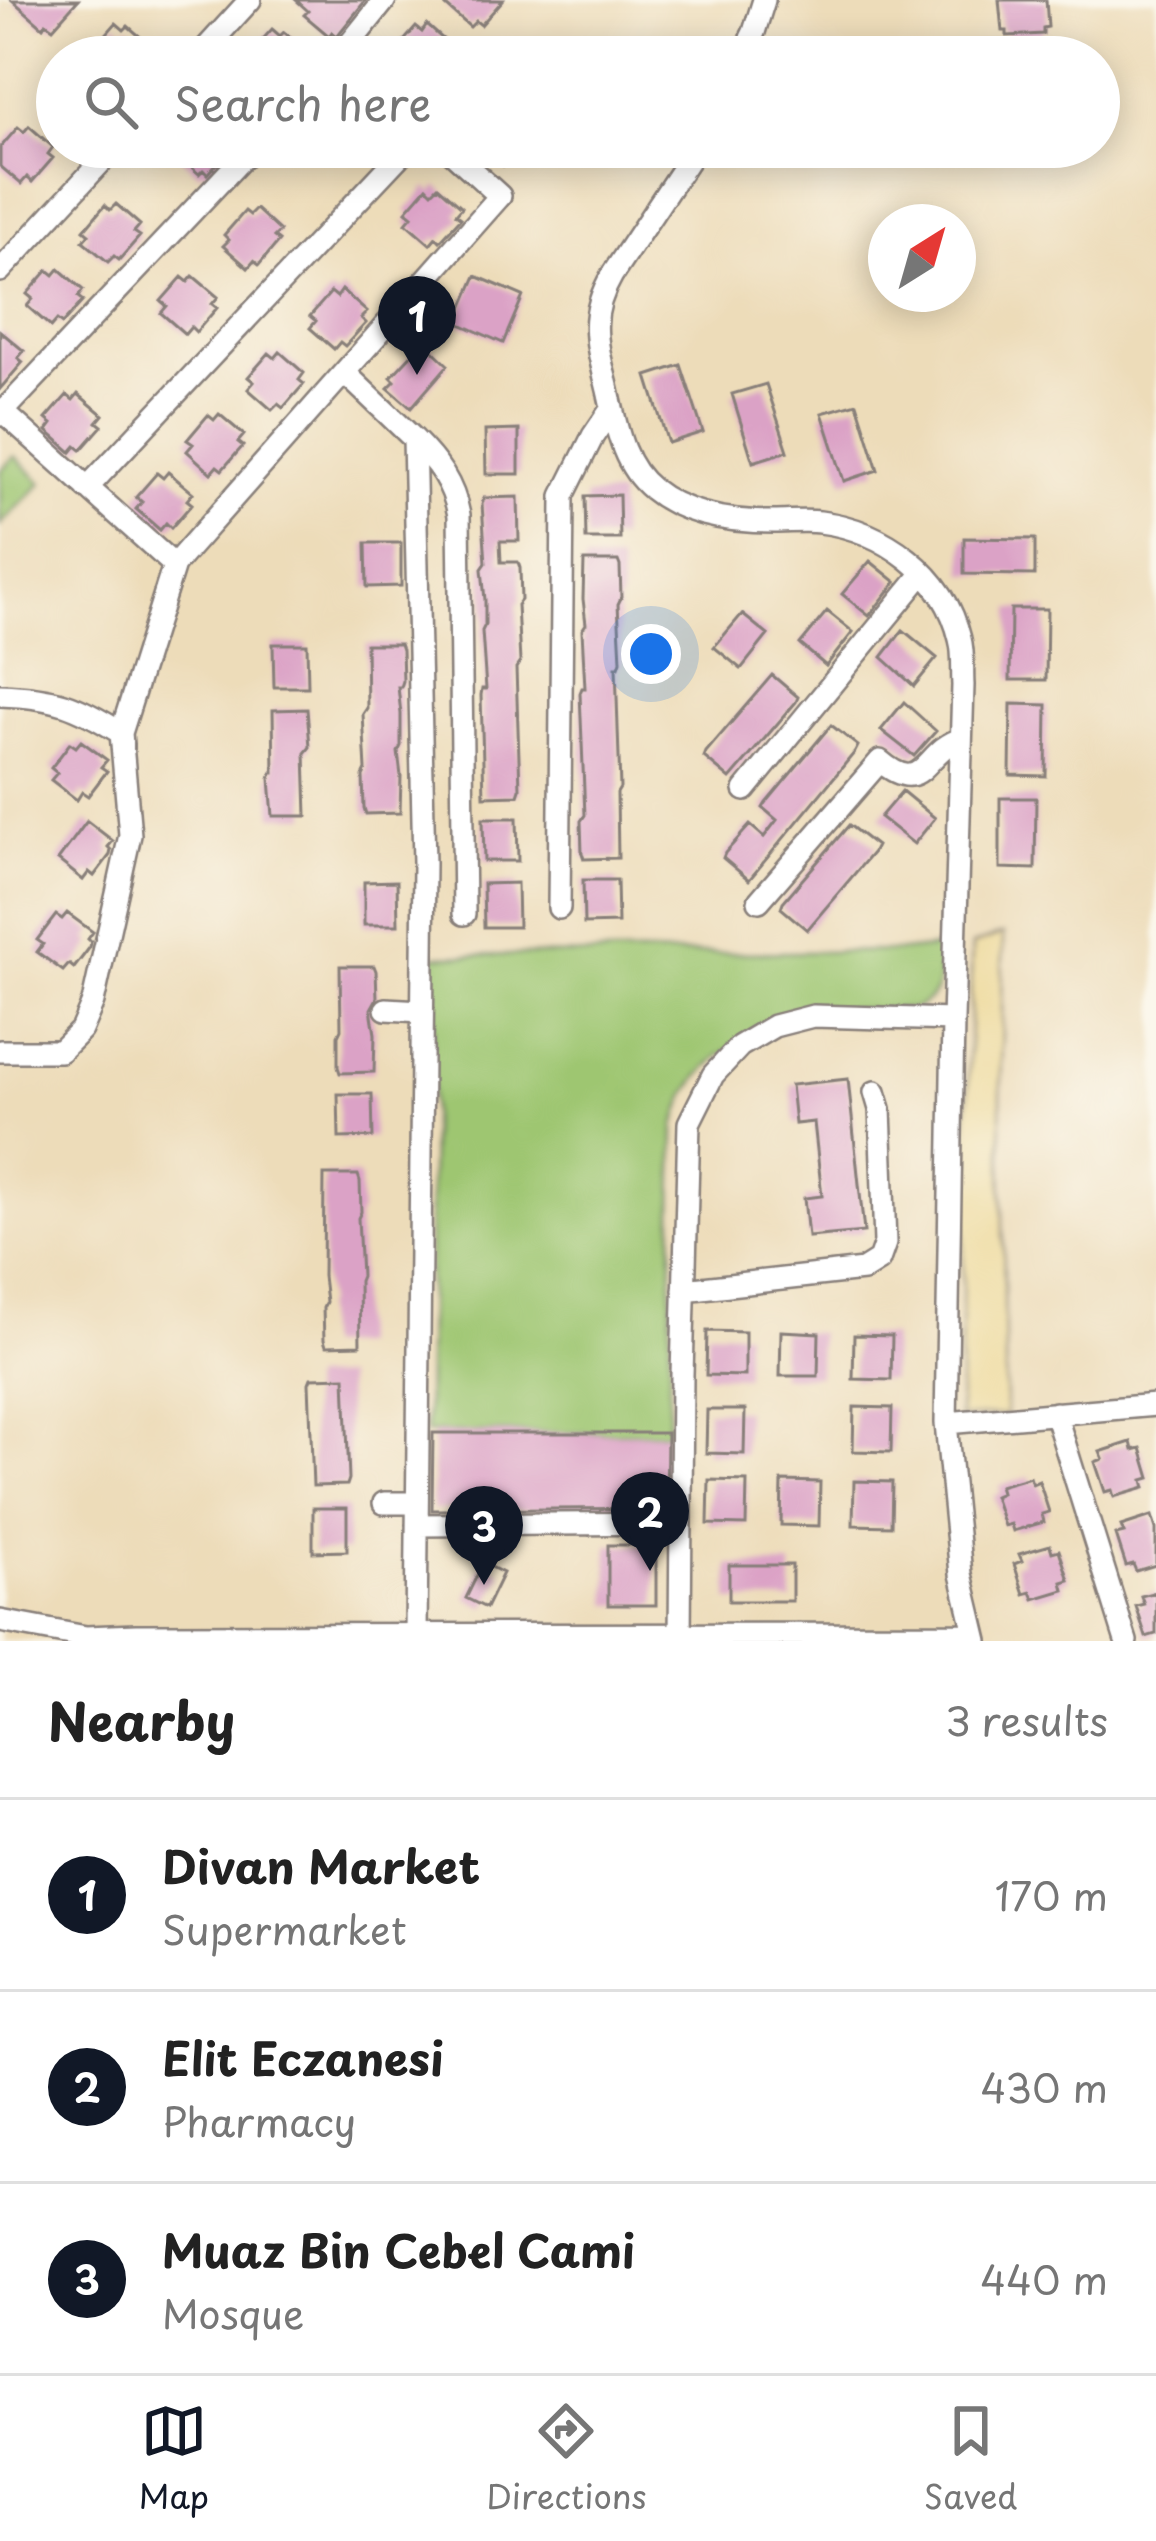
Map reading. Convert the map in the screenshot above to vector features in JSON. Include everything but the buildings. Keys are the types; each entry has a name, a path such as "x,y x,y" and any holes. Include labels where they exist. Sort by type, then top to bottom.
{"street":[{"path":"217,36 250,0"},
{"path":"359,36 385,0"},
{"path":"752,36 764,0"},
{"path":"0,271 96,168"},
{"path":"174,565 1,412 234,168"},
{"path":"87,488 388,168"},
{"path":"0,1051 60,1051 81,1030 93,1002 130,835 121,733 174,565 500,196 469,168"},
{"path":"0,1621 83,1639 416,1634 976,1638 961,1574 946,1423 961,640 945,598 911,560 868,534 820,521 724,520 680,505 652,489 630,464 595,336 596,314 602,294 683,168"},
{"path":"345,373 435,460 454,492 459,515 464,914"},
{"path":"559,908 563,496 592,436 612,408"},
{"path":"414,439 424,863 416,1634"},
{"path":"745,790 923,573"},
{"path":"0,695 45,697 81,709 121,733"},
{"path":"760,902 880,761 896,775 912,775 961,739"},
{"path":"386,1010 422,1011"},
{"path":"680,1638 689,1123 713,1075 740,1046 775,1026 813,1016 952,1021"},
{"path":"684,1290 875,1265 885,1243 880,1109 875,1092"},
{"path":"946,1423 1156,1405"},
{"path":"1054,1413 1126,1641"},
{"path":"384,1503 417,1514 681,1523"}],"green space":[{"path":"15,456 42,483 0,525 0,471"},
{"path":"939,947 938,984 923,1004 913,1009 796,1010 718,1056 686,1095 675,1126 668,1433 426,1433 434,956"}],"sand":[{"path":"1003,934 1006,1415 959,1418 972,945"}],"place":[{"name":"Divan Market","path":"417,375"},
{"name":"Elit Eczanesi","path":"650,1571"},
{"name":"Muaz Bin Cebel Cami","path":"484,1585"}]}
